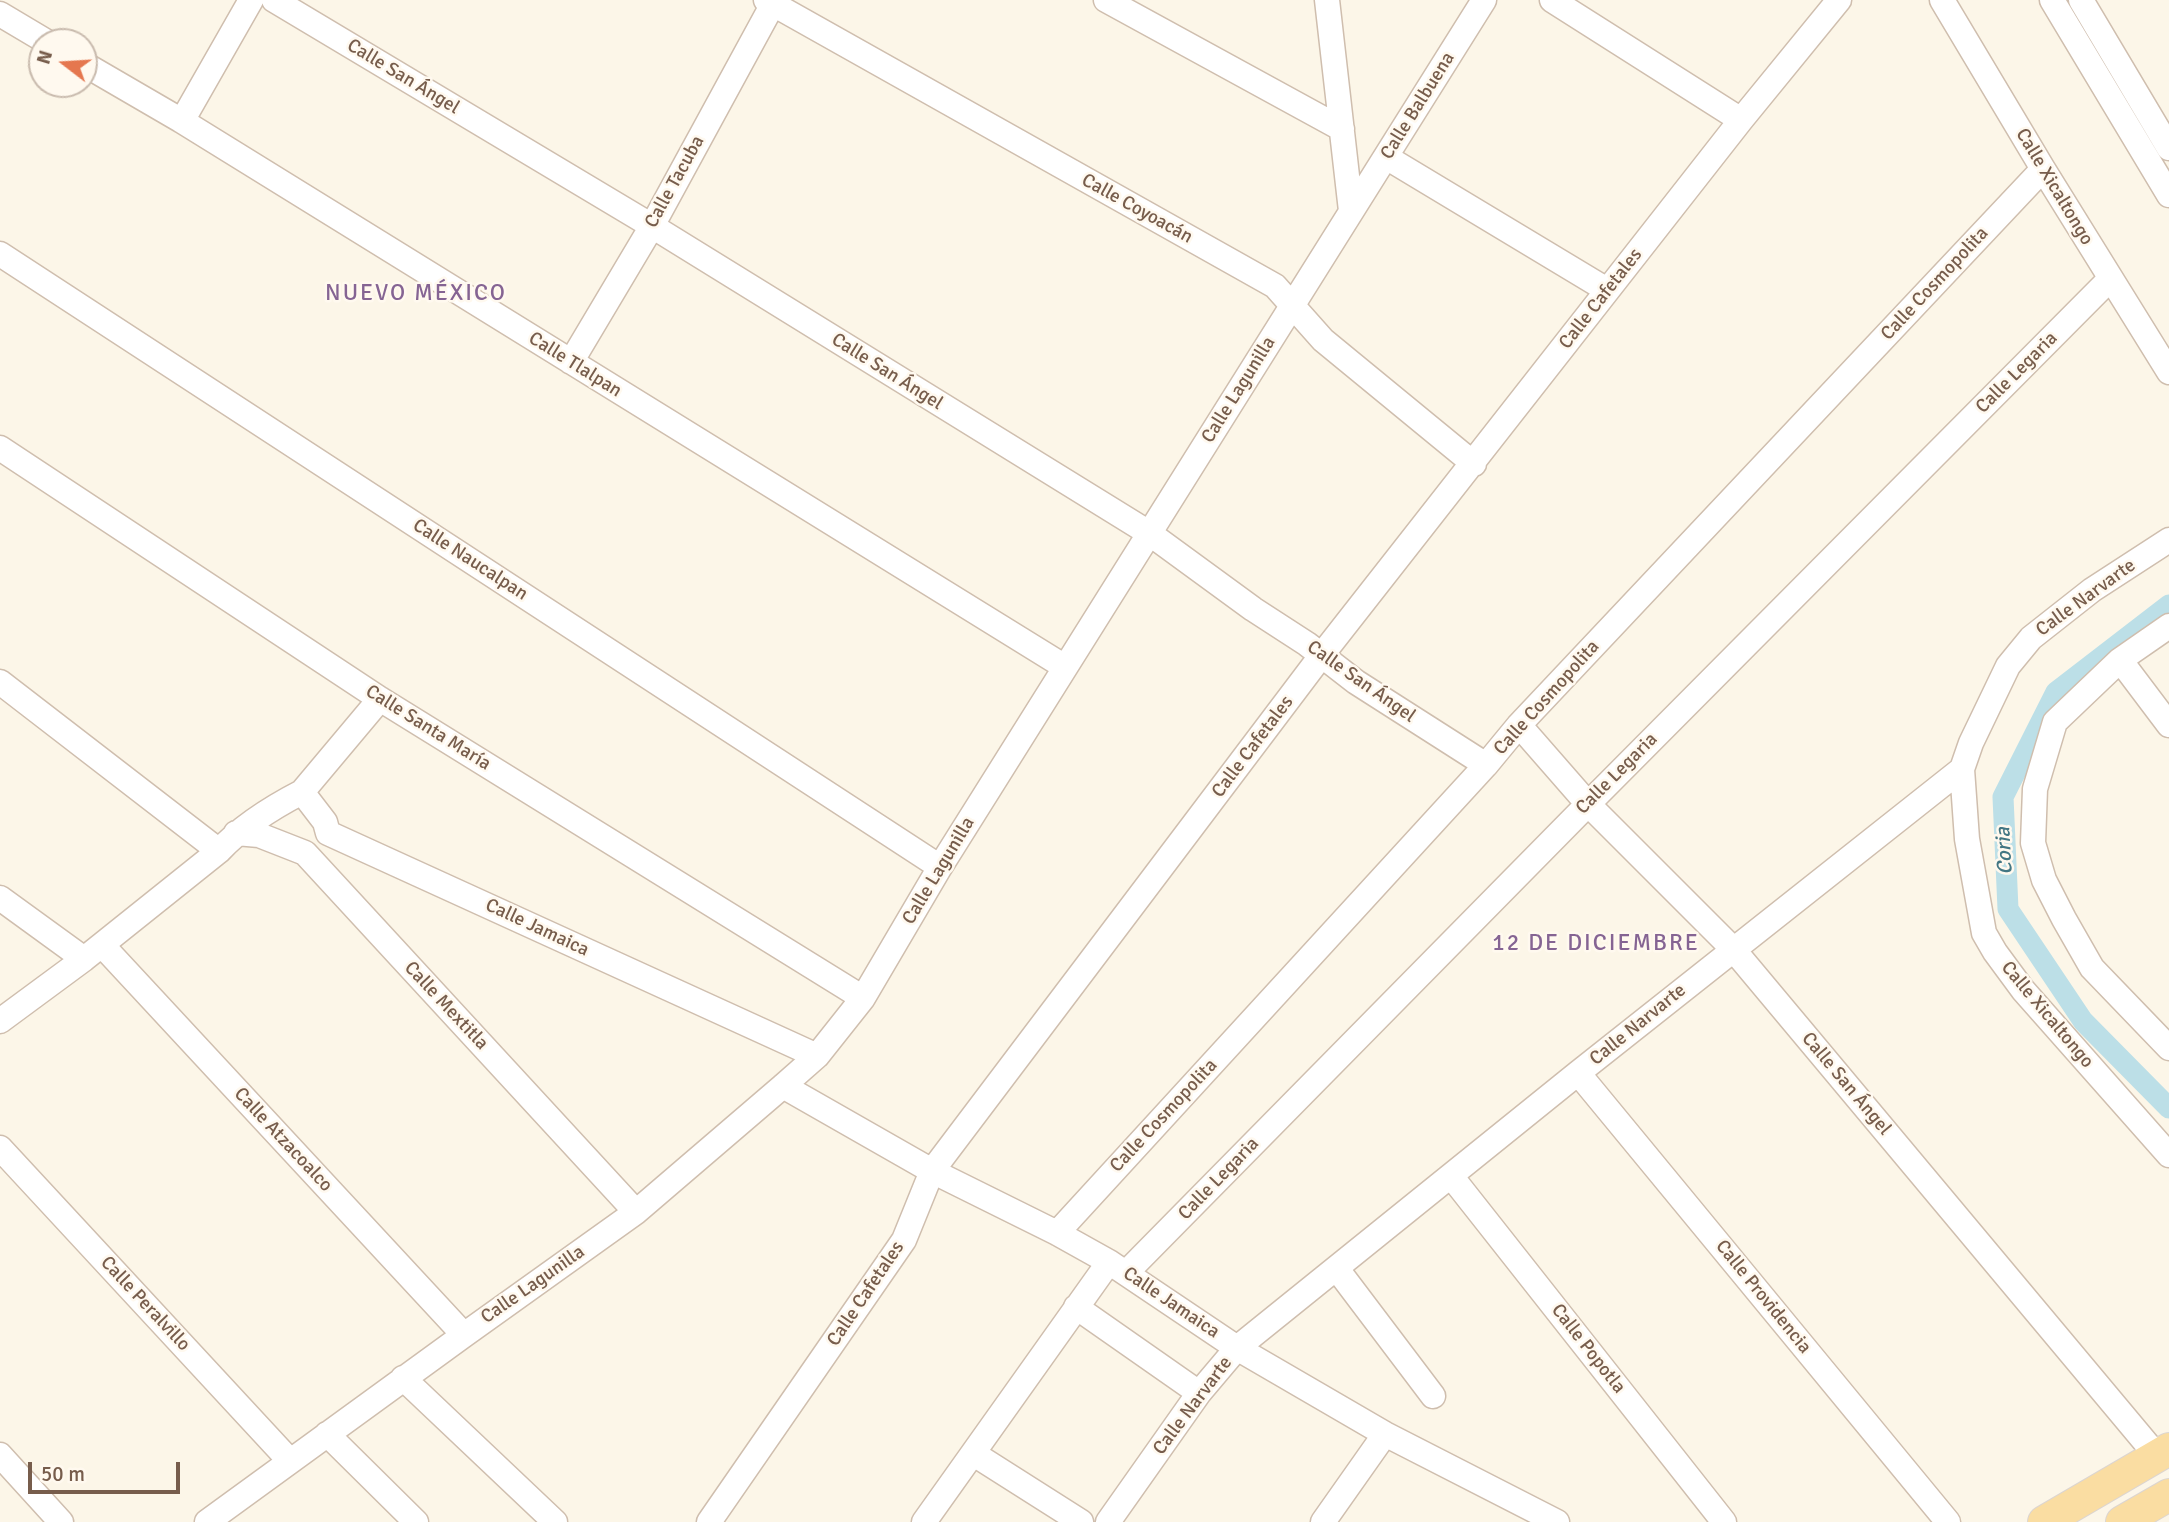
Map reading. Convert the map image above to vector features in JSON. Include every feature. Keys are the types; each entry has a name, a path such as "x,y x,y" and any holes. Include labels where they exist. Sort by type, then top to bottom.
{"main road":[{"path":"2044,1522 2163,1452"},
{"path":"2122,1522 2169,1495"}],"street":[{"path":"182,121 251,0"},
{"name":"Calle San Ángel","path":"274,0 652,226 1149,533 1356,681 1486,765"},
{"path":"1106,0 1342,129"},
{"path":"1327,0 1352,211"},
{"name":"Calle Balbuena","path":"1352,211 1484,0"},
{"path":"1552,0 1741,120"},
{"name":"Calle Cafetales","path":"709,1522 904,1241 932,1171 1321,656 1741,120 1839,0"},
{"name":"Calle Xicaltongo","path":"1942,0 2169,372"},
{"path":"2052,0 2169,195"},
{"path":"2081,0 2169,148"},
{"name":"Calle Tacuba","path":"571,362 652,226 771,1"},
{"name":"Calle Coyoacán","path":"771,1 1275,286 1322,340 1474,464"},
{"path":"0,14 28,31"},
{"name":"Calle Tlalpan","path":"98,72 182,121 1065,667"},
{"path":"1386,157 1607,290"},
{"name":"Calle Cosmopolita","path":"1057,1233 1486,765 1519,725 2043,169"},
{"name":"Calle Lagunilla","path":"207,1522 636,1212 817,1056 863,998 940,867 1352,211"},
{"name":"Calle Naucalpan","path":"0,254 940,867"},
{"name":"Calle Legaria","path":"924,1522 1076,1307 1588,804 2110,279"},
{"name":"Calle Santa María","path":"0,448 380,699 863,998"},
{"name":"Calle Narvarte","path":"1108,1522 1199,1393 1237,1348 1733,949 1962,769 1971,743 2008,666 2031,638 2092,590 2169,540"},
{"path":"2169,626 2120,660 2055,722 2035,789 2033,843 2045,880 2092,968 2169,1048"},
{"path":"2120,660 2169,725"},
{"path":"0,682 219,851"},
{"path":"0,1021 93,952 219,851 236,833 302,792 380,699"},
{"name":"Calle San Ángel","path":"1519,725 1588,804 1733,949 2163,1452"},
{"name":"Calle Xicaltongo","path":"1962,769 1972,875 1984,933 2023,990 2169,1155"},
{"path":"302,792 325,822 328,833 326,842 319,851 305,853"},
{"name":"Calle Mextitla","path":"236,833 259,835 305,853 636,1212"},
{"name":"Calle Jamaica","path":"328,833 817,1056"},
{"name":"Calle Atzacoalco","path":"0,898 93,952 464,1335"},
{"name":"Calle Providencia","path":"1578,1073 1948,1522"},
{"name":"Calle Jamaica","path":"783,1086 932,1171 1057,1233 1118,1268 1237,1348 1385,1434 1545,1519"},
{"name":"Calle Peralvillo","path":"0,1148 290,1461"},
{"name":"Calle Popotla","path":"1451,1176 1724,1522"},
{"path":"1337,1269 1433,1396"},
{"path":"1076,1307 1199,1393"},
{"path":"403,1378 555,1522"},
{"path":"327,1434 416,1522"},
{"path":"1323,1522 1385,1434"},
{"path":"974,1454 1081,1522"},
{"path":"0,1455 61,1522"}],"waterway":[{"name":"Coria","path":"2169,605 2056,692 2003,797 2008,909 2083,1021 2169,1108"}],"district":[{"name":"NUEVO MÉXICO","path":"416,294"},
{"name":"12 DE DICIEMBRE","path":"1596,944"}]}
